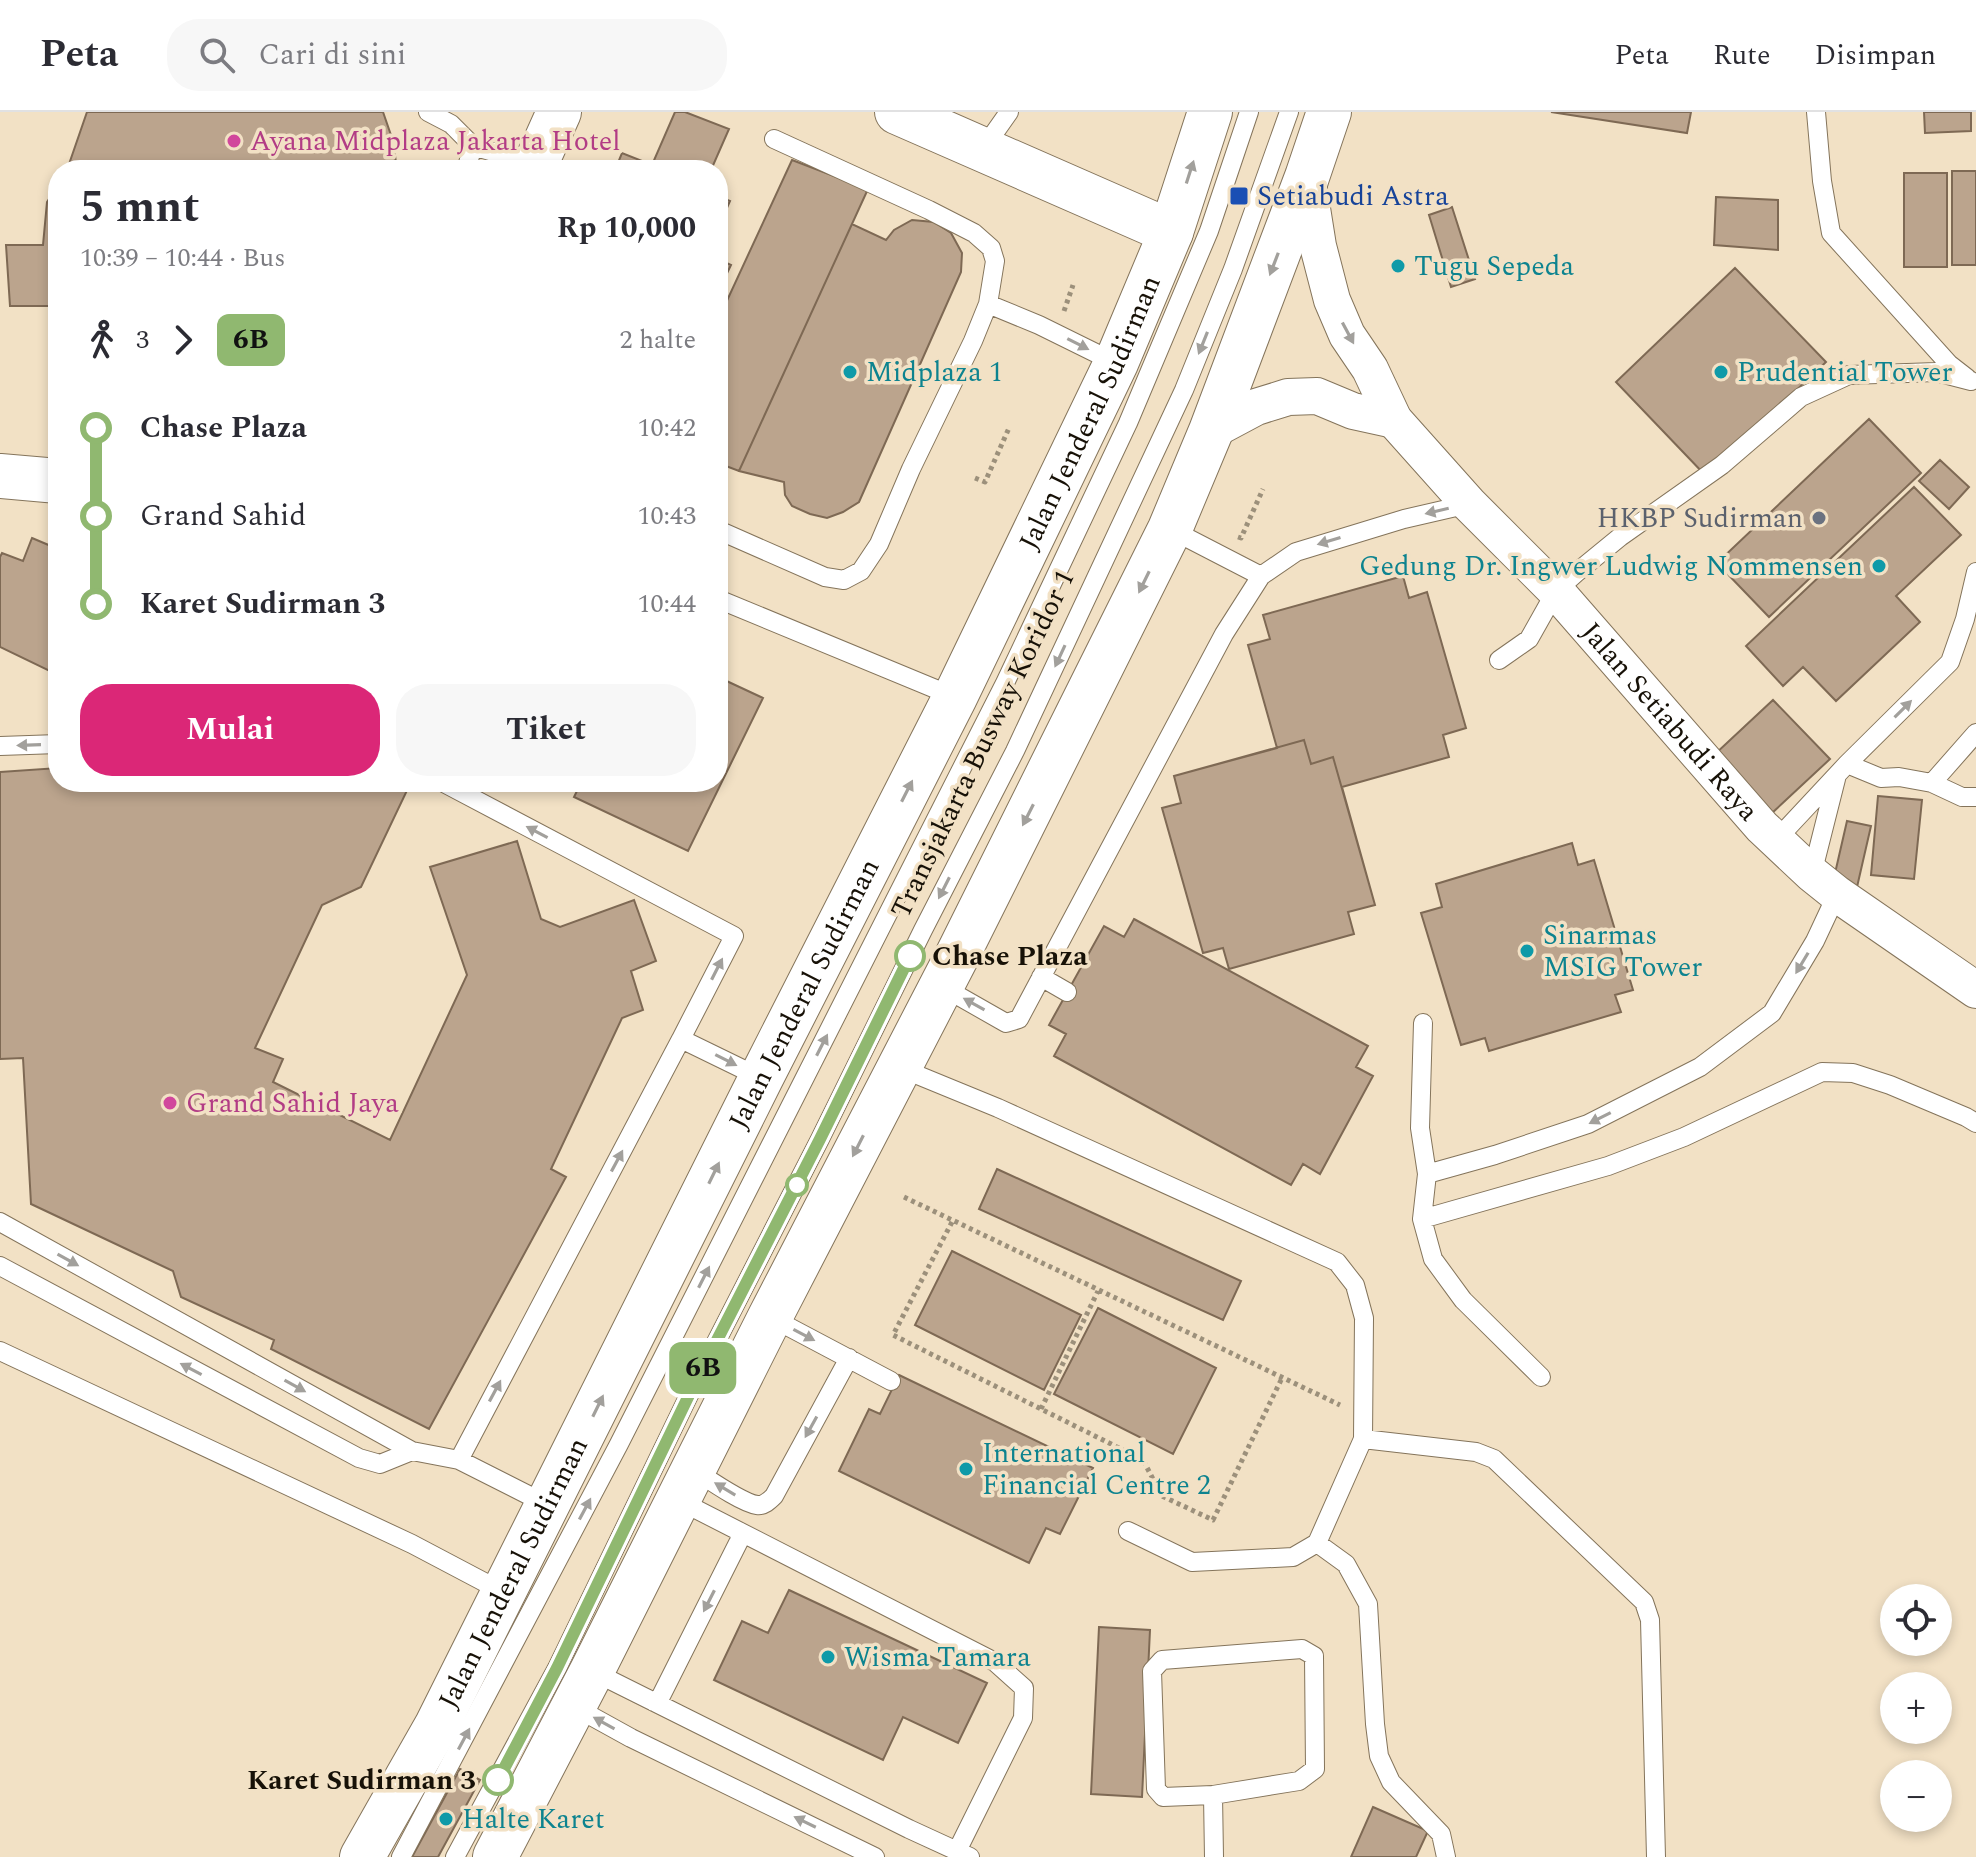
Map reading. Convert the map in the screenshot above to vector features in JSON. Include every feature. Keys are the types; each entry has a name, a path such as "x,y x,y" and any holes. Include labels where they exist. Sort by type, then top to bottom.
{"main road":[{"path":"538,160 559,112"},
{"path":"897,112 1171,232"},
{"name":"Jalan Jenderal Sudirman","path":"362,1857 437,1725 955,697 1116,363 1171,232 1210,112"},
{"path":"495,1857 1052,769 1170,529 1211,431 1329,112"},
{"path":"0,476 48,480"}],"street":[{"name":"Jalan Setiabudi Raya","path":"1307,177 1318,246 1332,300 1347,335 1370,369 1394,420 1469,504 1556,591 1762,827 1824,884 1976,990"},
{"path":"1211,431 1256,407 1288,397 1317,396 1353,411 1394,420"}],"lane":[{"path":"428,112 451,124 473,146 519,160"},
{"path":"983,149 1009,112"},
{"name":"Transjakarta Busway Koridor 1","path":"401,1857 619,1444 1012,668 1134,409 1209,231 1249,112"},
{"name":"Transjakarta Busway Koridor 1","path":"455,1857 557,1668 691,1391 1015,751 1184,390 1233,269 1289,112"},
{"path":"1816,112 1822,181 1831,233 1949,364 1974,383"},
{"path":"728,534 825,577 844,580 861,571 879,544 911,469 973,341 988,304 995,261 991,248 974,233 774,139"},
{"path":"469,160 473,146"},
{"path":"988,304 1116,363"},
{"path":"1499,660 1529,639 1556,591 1620,537 1722,465 1801,397 1849,375 1936,372 1974,383"},
{"path":"941,986 1006,1023 1019,1019 1224,634 1261,576 1296,552 1404,519 1469,504"},
{"path":"1170,529 1261,576"},
{"path":"1776,840 1950,662 1971,622 1976,572"},
{"path":"728,603 955,697"},
{"path":"1932,783 1976,733"},
{"path":"0,746 48,744"},
{"path":"1842,770 1932,783 1962,797 1976,797"},
{"path":"1427,1174 1588,1124 1700,1067 1772,1013 1815,941 1842,770"},
{"path":"459,1460 734,936 461,792"},
{"path":"1041,977 1067,992"},
{"path":"1423,1023 1420,1128 1427,1174 1422,1219 1433,1259 1463,1300 1541,1377"},
{"path":"681,1039 761,1078"},
{"path":"898,1067 998,1108 1337,1262 1355,1285 1364,1318 1363,1439 1317,1543 1293,1557 1192,1562 1128,1531"},
{"path":"1422,1219 1608,1166 1684,1137 1822,1072 1853,1073 1890,1085 1976,1123"},
{"path":"0,1222 412,1451 459,1460 548,1505"},
{"path":"0,1266 359,1458 380,1464 412,1451"},
{"path":"770,1317 891,1381"},
{"path":"0,1351 412,1544 503,1592"},
{"path":"686,1485 737,1496 758,1505 767,1503 774,1496 849,1358"},
{"path":"1363,1439 1476,1452 1494,1459 1644,1602 1650,1620 1656,1857"},
{"path":"582,1688 654,1702 964,1854 1023,1718 1024,1688 995,1662 737,1530 686,1485"},
{"path":"654,1702 660,1698 739,1541 737,1530"},
{"path":"1317,1543 1346,1564 1368,1604 1379,1756 1391,1782 1441,1834 1446,1857"},
{"path":"1302,1649 1314,1656 1315,1769 1299,1781 1213,1795 1163,1797 1156,1789 1152,1671 1162,1660 1302,1649"},
{"path":"582,1688 636,1741 875,1857"},
{"path":"1213,1795 1214,1857"}],"path":[{"path":"975,478 985,482 1009,428"},
{"path":"1232,534 1241,538 1263,489"},
{"path":"904,1197 1363,1416"},
{"path":"952,1222 893,1335 1143,1460 1162,1496 1213,1520 1282,1378"},
{"path":"1041,1409 1098,1291"}],"building":[{"name":"Ayana Midplaza Jakarta Hotel","path":"87,112 383,112 396,160 70,160"},
{"path":"675,112 685,112 729,129 715,160 654,160"},
{"path":"1551,112 1691,112 1687,133"},
{"path":"1551,112 1691,112 1687,133"},
{"path":"1924,112 1971,112 1971,131 1925,133"},
{"path":"622,153 640,160 619,160"},
{"name":"Midplaza 1","path":"792,160 868,189 739,471 728,467 728,298"},
{"path":"1952,171 1976,171 1976,265 1952,265"},
{"path":"1904,173 1947,173 1947,267 1904,267"},
{"path":"1716,197 1778,200 1778,250 1714,245"},
{"path":"47,202 48,306 10,306 6,245 43,245"},
{"path":"1452,207 1475,279 1451,287 1429,215"},
{"name":"Midplaza 1","path":"912,220 934,222 951,233 962,253 961,272 859,502 827,518 810,514 792,506 785,495 784,482 739,471 852,224 886,240 894,230"},
{"name":"Prudential Tower","path":"1735,268 1826,362 1706,476 1616,382"},
{"name":"HKBP Sudirman","path":"1869,419 1921,473 1769,617 1717,563"},
{"path":"1940,460 1969,487 1949,509 1919,481"},
{"name":"Gedung Dr. Ingwer Ludwig Nommensen","path":"1914,487 1961,535 1896,596 1920,622 1836,701 1803,667 1783,686 1746,646"},
{"path":"32,538 48,545 48,670 0,647 0,557 2,553 23,561"},
{"path":"1403,576 1409,598 1427,592 1466,728 1443,735 1449,757 1342,787 1375,905 1348,912 1354,934 1229,969 1223,948 1203,953 1162,808 1181,803 1174,776 1277,748 1248,645 1270,639 1263,615"},
{"path":"728,682 763,698 728,769"},
{"path":"1773,700 1830,759 1771,814 1714,755"},
{"path":"1304,740 1311,764 1333,757 1375,905 1348,912 1354,934 1229,969 1223,948 1203,953 1162,808 1181,803 1174,776"},
{"name":"Grand Sahid Jaya","path":"48,769 48,792 406,792 361,887 322,905 255,1048 283,1059 273,1082 390,1140 467,975 430,867 517,841 541,919 560,927 634,900 656,961 631,971 643,1010 622,1018 551,1169 566,1177 429,1429 271,1349 274,1340 181,1297 173,1271 31,1204 23,1058 0,1059 0,772"},
{"path":"576,792 717,792 688,851 574,797"},
{"path":"1878,796 1922,800 1914,879 1871,875"},
{"path":"1847,821 1871,826 1857,887 1833,882"},
{"name":"Sinarmas MSIG Tower","path":"1572,843 1578,865 1594,860 1633,990 1615,995 1621,1012 1489,1051 1485,1038 1461,1045 1421,913 1442,907 1436,884"},
{"path":"1134,919 1368,1046 1356,1067 1373,1076 1320,1174 1303,1164 1291,1185 1054,1056 1066,1034 1049,1025 1104,926 1124,937"},
{"path":"997,1169 1241,1281 1223,1320 979,1209"},
{"path":"952,1251 1081,1315 1044,1390 915,1325"},
{"path":"1098,1308 1216,1368 1173,1454 1054,1394"},
{"name":"International Financial Centre 2","path":"899,1375 1093,1468 1060,1534 1046,1528 1029,1563 839,1471 869,1409 880,1414"},
{"name":"Wisma Tamara","path":"789,1590 987,1683 958,1743 903,1717 883,1760 714,1680 742,1621 768,1633"},
{"path":"1099,1627 1150,1630 1142,1797 1091,1794"},
{"name":"Halte Karet","path":"460,1769 480,1780 438,1857 412,1857"},
{"path":"1373,1807 1428,1831 1416,1857 1351,1857"}],"bus line":[{"name":"6B","path":"498,1780 557,1668 691,1391 910,956"}],"place":[{"name":"Ayana Midplaza Jakarta Hotel","path":"234,141"},
{"name":"Setiabudi Astra","path":"1239,196"},
{"name":"Tugu Sepeda","path":"1398,266"},
{"name":"Midplaza 1","path":"850,372"},
{"name":"Prudential Tower","path":"1721,372"},
{"name":"HKBP Sudirman","path":"1819,518"},
{"name":"Gedung Dr. Ingwer Ludwig Nommensen","path":"1879,566"},
{"name":"Sinarmas MSIG Tower","path":"1527,951"},
{"name":"Chase Plaza","path":"910,956"},
{"name":"Grand Sahid Jaya","path":"170,1103"},
{"name":"International Financial Centre 2","path":"966,1469"},
{"name":"Wisma Tamara","path":"828,1657"},
{"name":"Karet Sudirman 3","path":"498,1780"},
{"name":"Halte Karet","path":"446,1819"}]}
